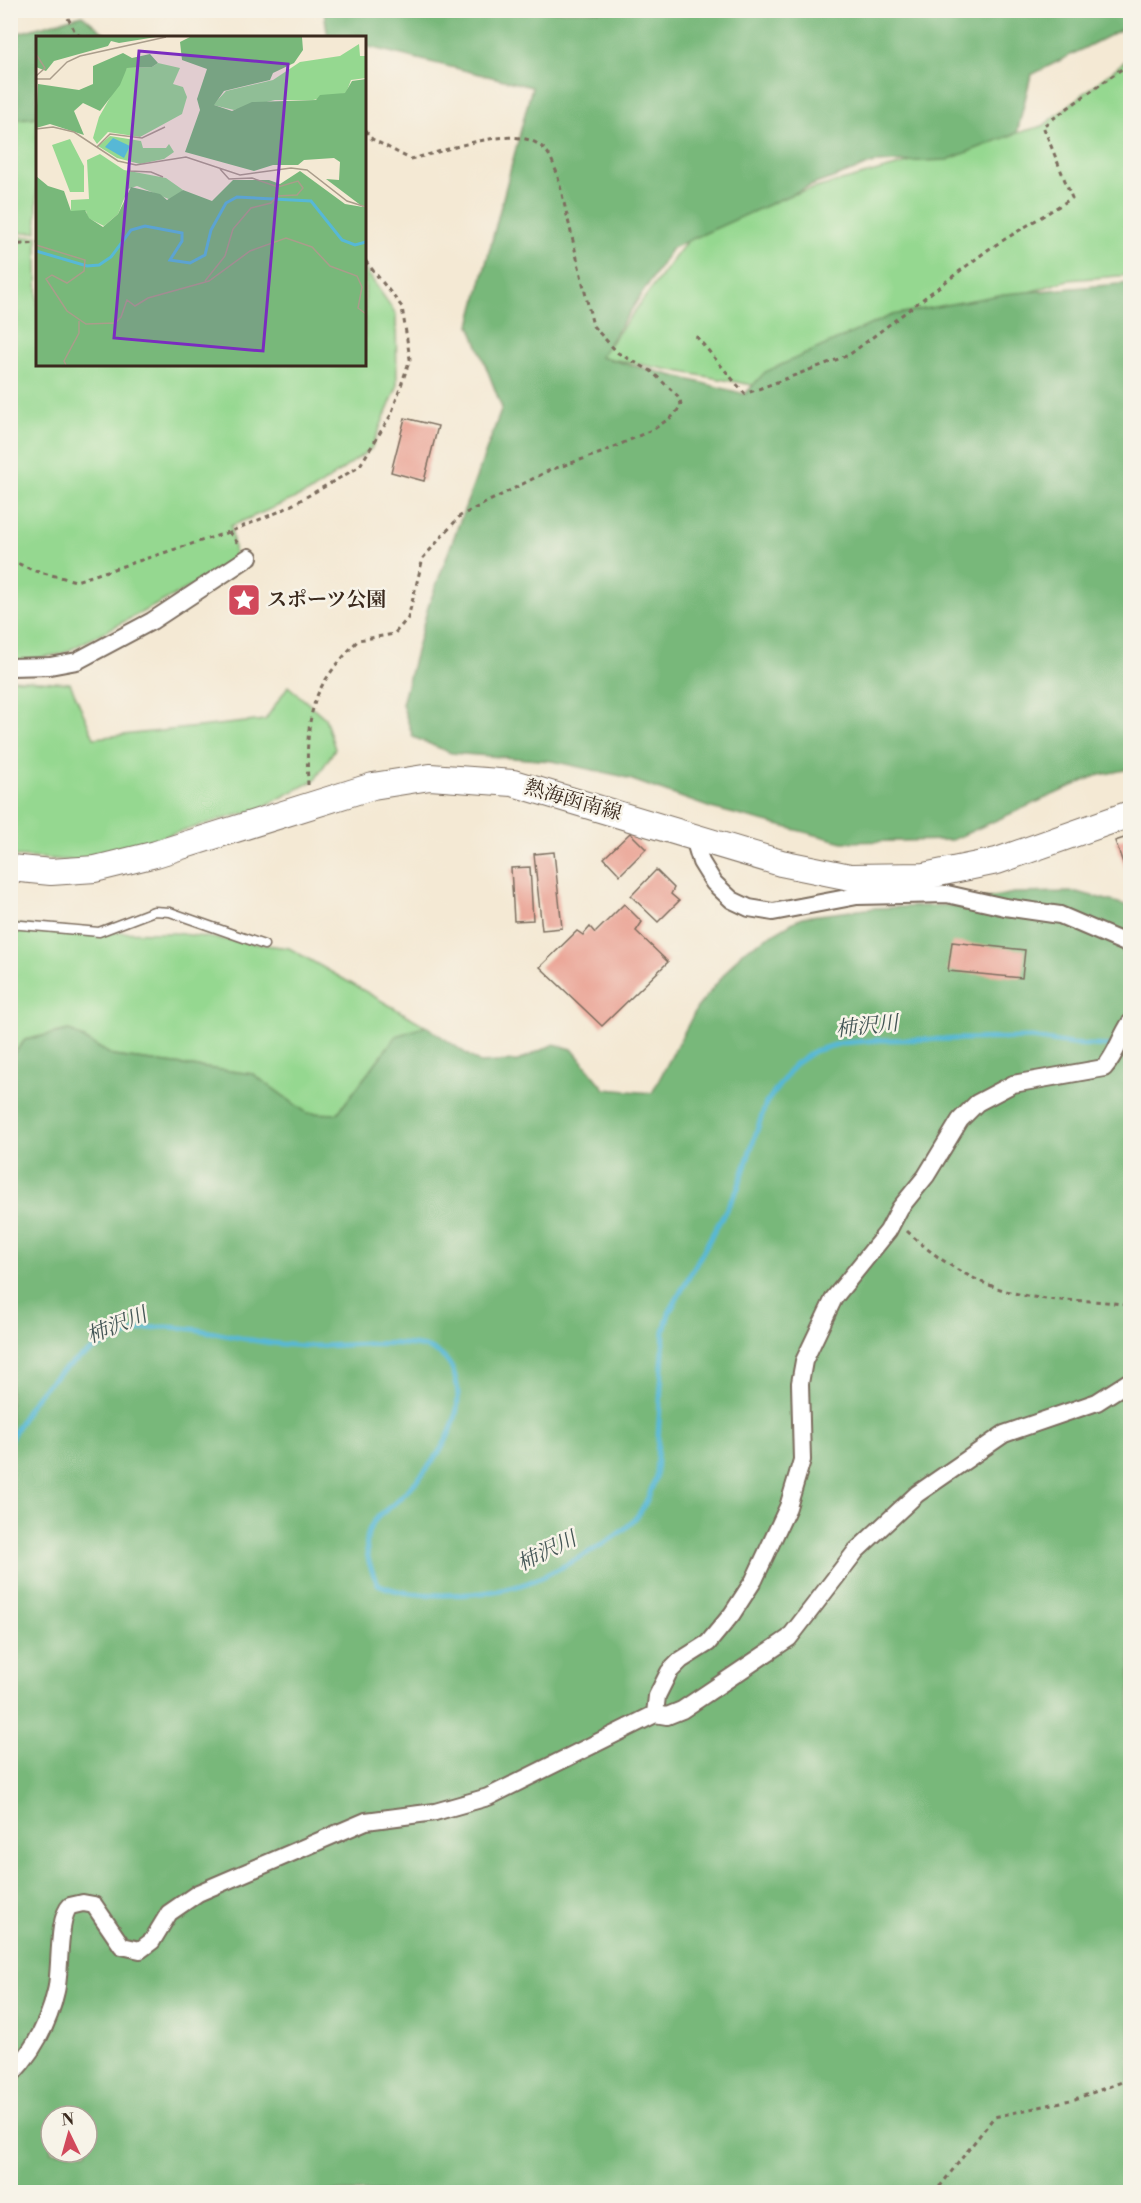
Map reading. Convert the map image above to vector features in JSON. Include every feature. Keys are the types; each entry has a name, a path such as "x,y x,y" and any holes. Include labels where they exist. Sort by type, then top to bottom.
{"main road":[{"name":"熱海函南線","path":"10,868 51,872 95,869 156,854 308,804 373,786 430,777 474,778 513,783 781,863 850,877 924,876 997,861 1131,814"}],"street":[{"path":"10,667 50,666 77,661 152,621 249,557"},
{"path":"693,835 701,862 714,883 732,900 748,908 773,912 857,896 947,894 1005,907 1060,915 1131,945"},
{"path":"655,1714 657,1696 669,1672 681,1660 708,1643 723,1626 754,1580 788,1507 802,1460 800,1383 804,1361 834,1298 895,1220 960,1120 977,1103 1014,1084 1104,1068 1114,1057 1119,1040 1131,1023"},
{"path":"10,2076 37,2040 56,1992 64,1918 70,1906 83,1903 94,1905 122,1946 140,1950 152,1941 170,1913 198,1893 366,1821 435,1812 488,1797 655,1714 667,1716 682,1710 789,1638 856,1551 917,1494 1004,1434 1096,1402 1131,1381"}],"lane":[{"path":"10,924 99,932 154,911 170,912 264,945"}],"path":[{"path":"64,10 75,32 80,36"},
{"path":"696,336 745,394 849,355 989,249 1072,198 1043,126 1131,63"},
{"path":"308,804 306,747 317,696 336,665 358,640 394,634 408,618 423,558 460,516 550,470 601,453 654,429 673,416 681,406 680,398 651,371 618,352 593,326 557,173 547,152 537,144 519,137 503,136 410,159 372,139 366,132"},
{"path":"10,245 36,243"},
{"path":"10,560 35,571 76,581 221,535 261,519 283,510 359,467 391,415 410,360 402,307 366,262"},
{"path":"895,1220 932,1255 974,1281 1005,1292 1057,1300 1103,1300 1131,1306"},
{"path":"932,2193 941,2185 994,2117 1076,2099 1131,2079"}],"green space":[{"path":"324,11 1130,11 1130,25 1031,75 1017,133 947,160 874,163 810,186 672,248 600,357 745,394 765,372 892,315 1005,294 1130,283 1130,769 1095,776 952,840 843,842 711,808 621,776 552,761 451,753 413,737 402,704 428,607 502,408 470,325 532,87 366,46 366,36 328,36"},
{"path":"82,15 108,36 36,36 36,117 11,120 11,35"},
{"path":"1130,57 1130,275 1068,280 865,344 763,387 600,357 687,241 790,195 1043,126"},
{"path":"36,117 36,232 11,233 11,120"},
{"path":"36,236 36,366 366,366 366,270 396,314 397,387 371,449 312,491 231,526 236,563 62,654 11,662 10,238"},
{"path":"10,679 70,683 94,738 265,720 288,686 325,718 335,749 315,780 259,809 77,861 11,856"},
{"path":"1077,892 1130,906 1130,2192 11,2192 10,1058 25,1040 69,1030 113,1056 253,1074 307,1113 337,1114 396,1036 426,1026 480,1063 518,1061 554,1044 572,1049 605,1089 652,1093 697,1008 742,952 802,917 876,908 952,905 1014,893"},
{"path":"11,924 90,932 175,933 289,948 426,1026 392,1042 337,1114 307,1113 253,1074 113,1056 69,1030 25,1040 11,1058"}],"building":[{"path":"405,418 438,426 424,481 391,472"},
{"path":"630,833 646,849 620,875 604,858"},
{"path":"1130,836 1130,882 1115,841"},
{"path":"554,852 562,928 542,930 534,854"},
{"path":"530,867 533,920 514,921 511,868"},
{"path":"656,870 674,888 671,894 679,901 658,922 631,896"},
{"path":"624,904 642,922 636,931 668,962 602,1026 540,967 577,931 583,935 590,927 595,933"},
{"path":"952,942 1025,950 1022,978 948,971"}],"waterway":[{"name":"柿沢川","path":"10,1440 33,1401 66,1368 108,1342 145,1329 184,1328 294,1345 396,1344 425,1347 441,1355 452,1369 457,1387 458,1406 446,1441 436,1457 411,1487 379,1516 370,1528 367,1550 372,1571 378,1584 410,1593 430,1595 473,1594 527,1583 551,1573 610,1540 635,1519 646,1502 656,1476 664,1331 669,1313 738,1188 766,1103 795,1064 814,1051 842,1043 880,1040 1032,1038 1071,1044 1130,1047"}],"place":[{"name":"スポーツ公園","path":"244,600"}]}
